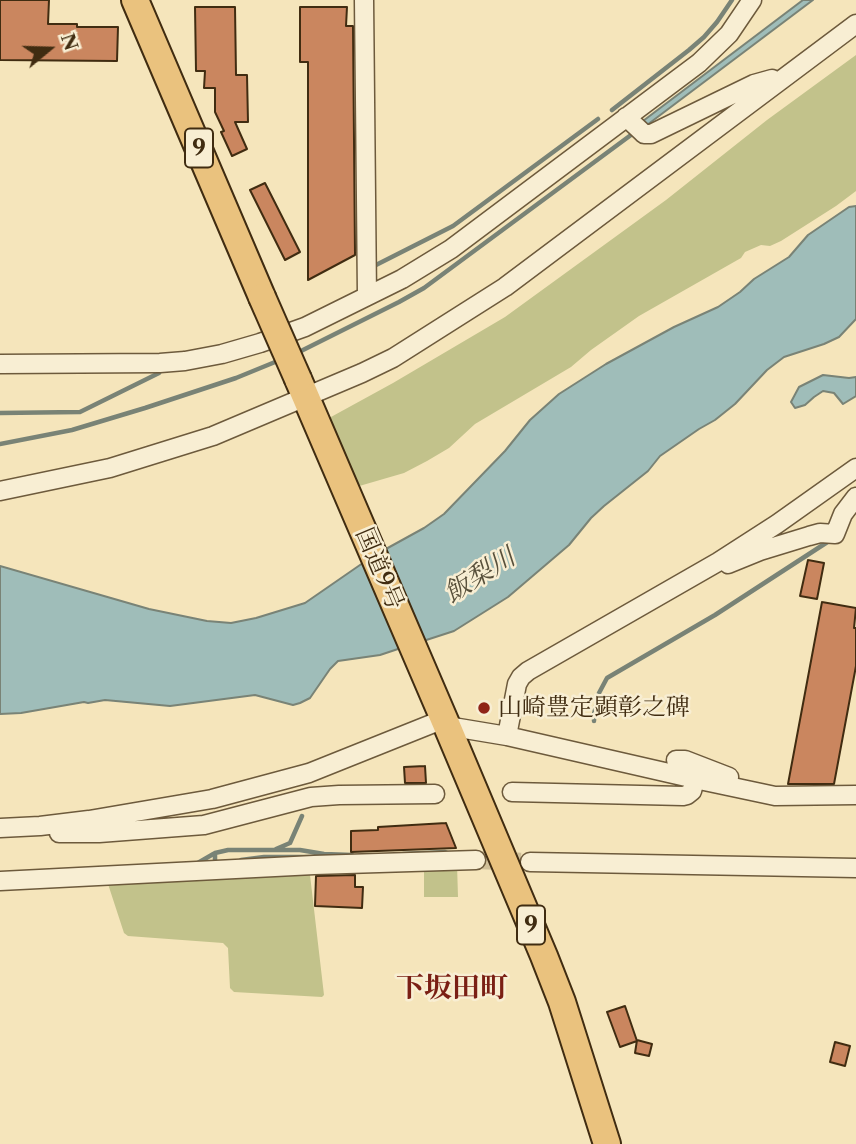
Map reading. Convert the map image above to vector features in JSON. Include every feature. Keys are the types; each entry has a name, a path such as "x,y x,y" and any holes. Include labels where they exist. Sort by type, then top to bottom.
{"highway":[{"name":"国道9号","path":"135,0 444,719 557,991 607,1144"}],"street":[{"path":"364,0 367,296"},
{"path":"0,364 160,363 204,358 260,343 304,327 367,296 451,249 714,50 729,34 752,0"},
{"path":"0,491 110,468 182,446 237,426 304,394 393,358 505,286 856,24"},
{"path":"626,117 641,131 650,134 754,84 772,79 778,82"},
{"path":"508,736 517,684 528,671 718,562 856,468"},
{"path":"718,562 732,564 760,551 809,536 820,533 835,534 843,514 856,497"},
{"path":"0,828 40,826 158,810 250,790 309,773 444,719 775,796 856,795"},
{"path":"677,760 685,760 730,777 762,793"},
{"path":"512,792 683,796 692,791 695,779"},
{"path":"40,826 62,834 186,827 223,821 311,797 435,794"},
{"path":"0,881 302,865 477,860"},
{"path":"530,862 856,868"}],"green space":[{"path":"856,55 856,191 781,241 745,252 741,258 639,316 571,367 475,424 449,448 427,461 404,473 349,489 320,423 505,317 666,200 767,120"},
{"path":"457,864 458,897 424,897 424,865"},
{"path":"308,873 324,995 322,997 234,992 230,988 228,948 223,943 128,936 124,933 108,884"}],"water":[{"path":"803,0 813,0 643,128 639,124"},
{"name":"飯梨川","path":"856,206 856,319 839,337 784,357 767,370 735,404 660,456 648,471 591,518 569,545 508,597 454,631 414,644 375,555 444,514 505,451 530,420 559,394 606,364 674,327 718,307 754,279 789,257 808,235 849,207"},
{"path":"823,375 856,377 856,396 843,404 834,393 823,391 805,405 795,408 791,402 799,387"},
{"path":"373,556 410,645 380,655 338,661 310,698 300,703 293,705 255,695 170,706 105,700 0,714 0,566 149,609 231,623 305,603"}],"building":[{"path":"0,0 49,0 48,24 118,27 117,61 0,60"},
{"path":"195,7 235,7 236,75 247,75 248,122 235,122 247,149 232,156 215,112 215,88 204,88 205,71 196,71"},
{"path":"300,7 347,7 346,26 353,26 355,255 308,280 308,62 300,62"},
{"path":"265,183 300,252 285,260 250,190"},
{"path":"808,560 824,563 817,599 800,596"},
{"path":"822,602 856,608 856,666 834,784 788,784"},
{"path":"425,766 426,783 405,783 404,767"},
{"path":"446,823 456,848 351,852 351,831"},
{"path":"355,875 355,887 363,887 362,908 315,906 316,876"},
{"path":"625,1006 637,1041 620,1047 607,1012"},
{"path":"637,1040 652,1044 649,1056 635,1053"},
{"path":"835,1042 850,1046 845,1066 830,1062"}],"waterway":[{"path":"612,110 704,37 732,0"},
{"path":"374,266 453,226 598,119"},
{"path":"295,354 424,288 635,132"},
{"path":"0,444 72,430 236,378 280,360"},
{"path":"0,413 80,412 159,373"},
{"path":"594,721 599,693 607,678 715,615 829,541"},
{"path":"276,849 290,843 302,816"},
{"path":"196,864 215,853 228,850 300,850 352,855"},
{"path":"215,853 215,862 219,863"},
{"path":"403,854 449,854"},
{"path":"241,860 316,857"}],"tunnel":[{"path":"476,860 530,862"}],"place":[{"name":"山崎豊定顕彰之碑","path":"484,708"}],"district":[{"name":"下坂田町","path":"452,989"}]}
